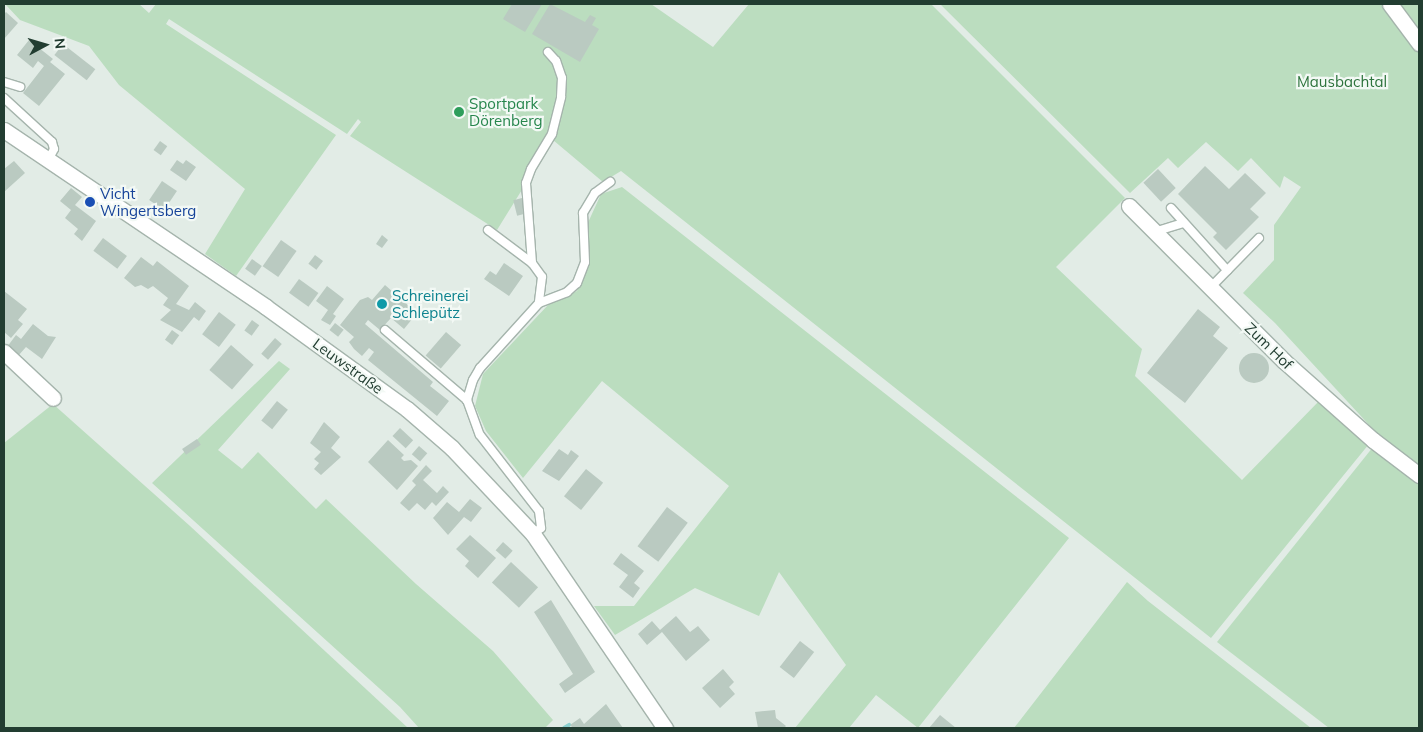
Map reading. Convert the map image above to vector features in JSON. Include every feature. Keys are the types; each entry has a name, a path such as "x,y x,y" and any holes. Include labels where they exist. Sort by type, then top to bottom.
{"street":[{"path":"1390,4 1419,43"},
{"name":"Leuwstraße","path":"7,137 49,159 232,283 407,409 491,486 533,534 665,728"},
{"name":"Zum Hof","path":"1129,206 1210,288 1373,440 1419,475"},
{"path":"4,352 53,398"}],"lane":[{"path":"532,263 526,183 531,169 552,134 561,97 562,78 556,61 548,52"},
{"path":"4,82 20,87"},
{"path":"4,98 52,142 54,149 49,159"},
{"path":"533,534 541,528 539,511 484,440 474,424 468,400 472,380 480,368 539,303 568,292 577,283 585,262 581,230 583,213 595,193 610,182"},
{"path":"1171,208 1227,270"},
{"path":"1154,232 1184,223"},
{"path":"488,230 532,263 542,278 539,303"},
{"path":"1210,288 1258,238"},
{"path":"385,330 468,400"}],"green space":[{"path":"139,4 149,13 156,4 651,4 713,47 749,4 931,4 1125,198 1056,267 1142,349 1135,376 1242,480 1320,400 1369,444 1211,638 621,171 603,182 553,140 497,230 350,136 361,122 358,119 347,134 169,19 166,24 336,135 236,276 205,254 245,189 119,85 89,46 20,20 6,5"},
{"name":"Mausbachtal","path":"940,4 1419,4 1419,472 1367,431 1371,427 1275,323 1243,293 1274,260 1274,225 1301,187 1284,176 1280,188 1251,158 1238,171 1206,142 1178,168 1168,158 1130,193"},
{"path":"622,187 1069,538 918,728 876,695 849,728 795,728 846,665 779,572 759,616 695,588 615,635 594,606 634,606 729,486 602,381 523,478 486,431 475,406 483,374 548,305 577,291 590,261 586,227 601,194"},
{"path":"279,361 290,369 218,450 242,469 258,452 316,509 326,499 416,584 493,651 553,720 545,728 419,728 400,707 152,483"},
{"path":"53,404 190,526 408,728 4,728 4,443"},
{"path":"1373,447 1419,483 1419,728 1329,728 1217,642"},
{"path":"1127,582 1148,601 1311,728 1014,728"}],"building":[{"path":"512,4 542,4 525,32 503,19"},
{"path":"550,4 585,22 590,15 596,18 592,25 599,29 580,62 532,34"},
{"path":"6,12 18,23 4,39 4,14"},
{"path":"29,40 53,59 50,62 65,74 39,106 23,93 44,66 38,61 33,68 17,55"},
{"path":"63,44 95,69 87,80 54,55"},
{"path":"160,141 167,146 161,155 154,150"},
{"path":"177,160 183,164 186,160 196,167 186,181 170,170"},
{"path":"14,161 25,173 4,192 4,169"},
{"path":"1205,166 1229,189 1245,173 1266,193 1250,209 1259,217 1226,250 1213,237 1217,233 1178,194"},
{"path":"1158,169 1176,188 1161,202 1143,183"},
{"path":"162,181 177,191 164,210 149,200"},
{"path":"71,188 82,197 75,205 96,221 82,241 74,234 78,229 65,218 71,210 60,201"},
{"path":"522,198 526,214 517,216 513,200"},
{"path":"382,235 388,240 382,248 376,244"},
{"path":"103,238 127,256 117,269 93,251"},
{"path":"281,240 297,251 278,277 263,266"},
{"path":"315,255 323,261 316,270 308,264"},
{"path":"141,257 153,266 157,261 189,286 176,304 189,310 195,302 206,311 199,321 194,317 182,332 160,320 171,310 163,305 168,298 153,286 148,289 141,285 135,287 124,278"},
{"path":"252,259 262,266 255,276 245,269"},
{"path":"504,263 523,276 509,296 484,279 490,271 496,275"},
{"path":"299,279 318,293 308,307 289,293"},
{"path":"385,285 417,313 404,329 391,318 380,330 368,320 365,324 433,382 430,386 449,401 437,416 368,360 374,352 369,348 362,356 354,349 349,342 354,337 340,325 360,300 368,297 372,300"},
{"path":"327,286 344,299 333,314 336,316 330,325 321,320 328,310 316,301"},
{"path":"4,291 27,309 18,320 23,324 11,338 4,332"},
{"path":"1198,309 1220,327 1213,336 1228,348 1185,403 1147,373"},
{"path":"219,312 236,325 219,347 202,334"},
{"path":"252,320 259,325 252,336 244,331"},
{"path":"335,323 344,330 338,337 329,330"},
{"path":"33,324 48,336 56,337 42,359 26,347 18,356 7,347 16,335 21,339"},
{"path":"172,330 179,335 172,345 165,340"},
{"path":"446,332 461,345 441,369 426,355"},
{"path":"275,338 282,344 268,360 261,354"},
{"path":"231,345 254,365 232,390 209,370"},
{"path":"1254,353 1265,357 1269,368 1265,379 1254,383 1243,379 1239,368 1243,357"},
{"path":"277,401 288,410 272,429 261,420"},
{"path":"324,422 340,437 331,448 341,457 321,475 314,469 319,463 314,459 321,452 310,443"},
{"path":"400,428 413,440 406,448 392,436"},
{"path":"197,439 201,445 186,455 182,449"},
{"path":"388,440 404,455 401,458 404,461 411,460 418,466 397,490 368,462"},
{"path":"419,446 427,453 420,462 412,454"},
{"path":"559,449 568,455 571,450 579,456 559,481 542,471"},
{"path":"426,465 432,471 423,480 437,493 443,486 449,492 436,506 432,502 425,510 417,503 409,511 400,503 416,485 412,481"},
{"path":"586,469 603,483 581,510 564,496"},
{"path":"470,499 482,508 471,522 464,517 448,535 433,518 447,502 459,512"},
{"path":"667,507 688,523 658,562 638,546"},
{"path":"470,535 496,558 478,578 465,566 469,561 456,549"},
{"path":"503,542 513,551 505,559 496,550"},
{"path":"621,553 644,571 634,583 640,588 633,598 619,587 628,575 613,564"},
{"path":"511,562 538,587 519,608 492,582"},
{"path":"551,600 595,672 565,693 559,684 573,674 534,612"},
{"path":"676,616 690,632 698,626 710,640 686,661 662,632 647,645 638,634 652,621 660,630"},
{"path":"800,641 814,652 794,678 780,667"},
{"path":"723,669 734,682 729,687 735,694 720,708 702,688"},
{"path":"606,704 623,728 573,728 570,725 580,718 584,724"},
{"path":"775,710 776,718 786,726 784,728 758,728 755,712"},
{"path":"940,715 956,728 929,728"}],"waterway":[{"path":"564,728 569,725"}],"place":[{"name":"Sportpark Dörenberg","path":"459,112"},
{"name":"Vicht Wingertsberg","path":"90,202"},
{"name":"Schreinerei Schlepütz","path":"382,304"}]}
